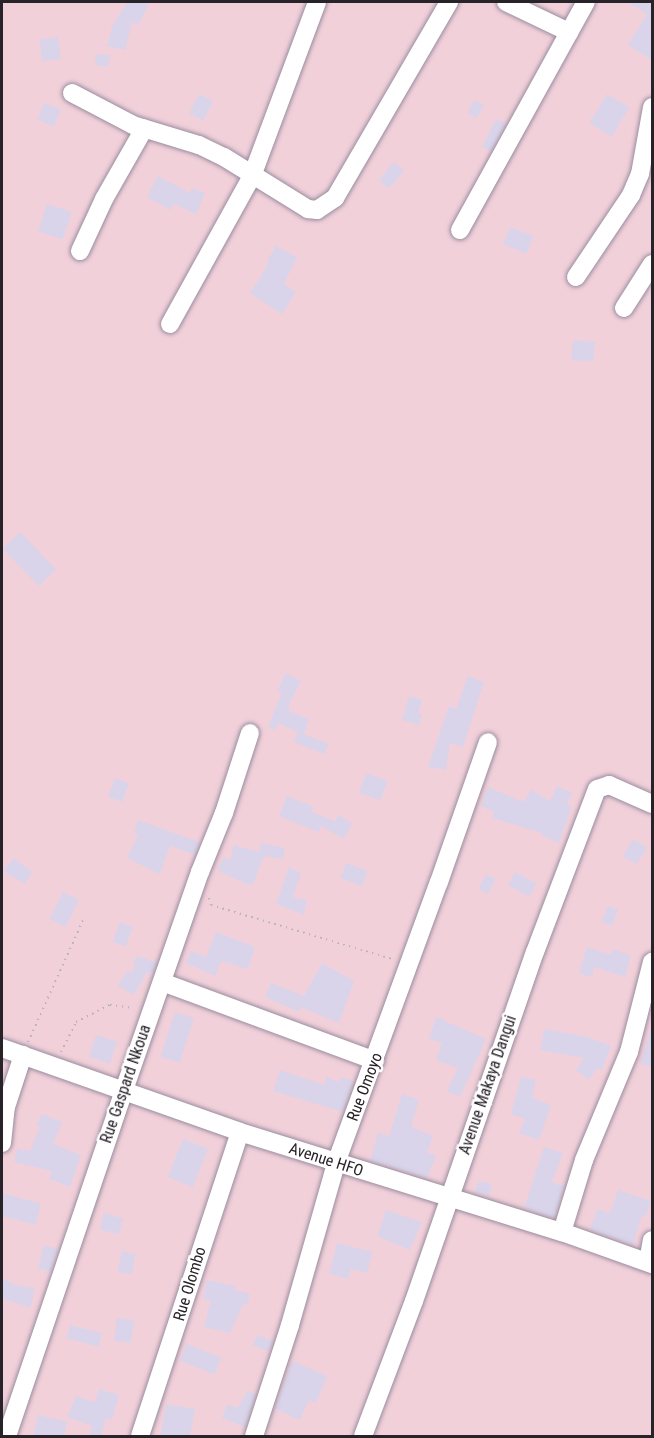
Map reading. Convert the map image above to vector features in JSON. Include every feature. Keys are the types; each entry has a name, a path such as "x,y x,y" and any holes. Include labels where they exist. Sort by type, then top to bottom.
{"street":[{"path":"170,324 252,176 300,39 317,2"},
{"path":"72,93 144,129 199,145 224,157 308,209 317,210 328,205 335,198 449,2"},
{"path":"506,2 569,32"},
{"path":"460,230 586,2"},
{"path":"576,276 631,195 640,174 652,107"},
{"path":"80,251 117,174 144,129"},
{"path":"624,308 652,264"},
{"name":"Rue Gaspard Nkoua","path":"7,1435 151,1011 200,872 224,813 250,733"},
{"name":"Rue Omoyo","path":"254,1437 290,1325 336,1163 375,1061 488,742"},
{"name":"Avenue Makaya Dangui","path":"363,1437 538,942 597,789 609,785 652,802"},
{"path":"562,1232 584,1160 629,1052 652,962"},
{"path":"162,982 375,1061"},
{"name":"Avenue HFO","path":"2,1048 240,1132 562,1232 650,1263"},
{"path":"2,1143 6,1107 23,1055"},
{"name":"Rue Olombo","path":"140,1437 240,1132"},
{"path":"650,1263 652,1240"}],"path":[{"path":"200,872 211,905 409,964"},
{"path":"23,1055 86,916"},
{"path":"55,1065 75,1022 110,1005 151,1011"}],"shaded area":[{"path":"2,2 652,2 652,1436 2,1436"}],"building":[{"path":"127,2 150,2 138,25 132,22 125,50 107,46 112,27"},
{"path":"627,2 652,2 652,60 628,45 647,14"},
{"path":"58,37 61,59 42,61 39,40"},
{"path":"96,54 110,55 108,67 95,65"},
{"path":"199,94 213,101 203,121 189,114"},
{"path":"607,94 629,107 612,137 589,123"},
{"path":"474,100 484,105 477,118 467,113"},
{"path":"44,103 61,110 54,126 37,120"},
{"path":"496,119 506,124 492,152 482,147"},
{"path":"394,162 404,170 389,189 379,181"},
{"path":"158,176 190,193 192,188 205,193 196,214 174,204 171,210 147,197"},
{"path":"47,204 72,212 63,240 38,232"},
{"path":"510,227 533,236 527,254 503,245"},
{"path":"275,246 297,257 284,284 296,292 282,314 250,293 269,263 267,262"},
{"path":"573,340 595,342 593,362 571,360"},
{"path":"20,532 56,569 39,586 3,549"},
{"path":"286,673 301,681 288,706 289,711 309,719 304,734 329,744 324,754 294,742 298,732 279,723 275,730 268,727 282,692 277,690"},
{"path":"468,676 484,682 463,747 450,743 446,770 428,767 449,706 456,709"},
{"path":"409,696 422,700 418,713 422,714 419,725 402,720"},
{"path":"366,773 388,781 380,801 359,793"},
{"path":"115,778 129,783 122,802 108,797"},
{"path":"557,786 572,793 567,804 572,806 559,843 541,835 542,833 492,818 494,812 481,806 488,787 524,802 531,790 550,801"},
{"path":"287,796 314,807 311,812 335,821 338,815 352,823 344,839 321,826 319,832 279,816"},
{"path":"138,820 199,842 195,855 170,846 160,874 127,858 138,835 134,833"},
{"path":"633,839 647,847 637,864 623,856"},
{"path":"261,843 285,848 283,859 264,856 252,886 218,871 223,858 230,860 234,845 259,852"},
{"path":"14,858 32,872 25,884 3,871"},
{"path":"346,863 368,871 362,886 341,878"},
{"path":"289,867 301,873 293,897 307,901 304,915 276,904"},
{"path":"515,872 536,883 529,897 508,885"},
{"path":"486,874 496,879 488,894 478,889"},
{"path":"63,892 79,900 65,927 49,919"},
{"path":"608,906 618,910 612,926 602,922"},
{"path":"120,922 133,927 126,947 112,942"},
{"path":"216,932 255,947 248,969 221,961 215,976 186,963 191,951 206,957"},
{"path":"587,947 611,955 612,949 631,955 625,977 594,967 592,977 579,973"},
{"path":"136,956 157,962 153,973 147,972 134,995 118,986 127,971 132,973"},
{"path":"322,963 354,981 339,1023 301,1007 299,1012 265,997 271,983 304,996"},
{"path":"175,1012 194,1018 179,1063 160,1057"},
{"path":"436,1017 486,1039 460,1097 447,1091 458,1068 436,1060 442,1043 429,1039"},
{"path":"544,1029 588,1037 611,1046 602,1070 597,1068 589,1080 576,1070 584,1058 540,1050"},
{"path":"652,1031 652,1067 640,1063"},
{"path":"96,1035 117,1042 110,1064 89,1057"},
{"path":"280,1070 324,1085 327,1077 339,1082 341,1077 354,1081 343,1112 273,1091"},
{"path":"521,1077 536,1080 532,1098 551,1105 539,1140 519,1133 525,1119 511,1114"},
{"path":"402,1094 419,1100 411,1127 433,1136 427,1152 436,1156 427,1178 370,1161 378,1133 389,1136"},
{"path":"41,1114 62,1122 53,1144 81,1155 70,1187 49,1179 52,1171 14,1162 17,1149 30,1151 40,1127 37,1125"},
{"path":"183,1139 208,1149 193,1187 168,1177"},
{"path":"544,1147 563,1153 552,1182 564,1186 555,1218 524,1208"},
{"path":"478,1181 492,1184 489,1196 476,1193"},
{"path":"618,1190 651,1201 646,1216 642,1215 633,1245 590,1230 597,1209 610,1213"},
{"path":"2,1193 41,1204 36,1225 2,1216"},
{"path":"386,1210 422,1222 410,1250 377,1236"},
{"path":"104,1213 123,1218 119,1235 100,1229"},
{"path":"337,1243 373,1252 367,1273 351,1269 348,1279 329,1274"},
{"path":"44,1245 58,1249 51,1271 38,1269"},
{"path":"122,1251 136,1254 131,1274 118,1272"},
{"path":"2,1278 16,1285 35,1288 30,1308 2,1298"},
{"path":"207,1280 235,1286 234,1290 250,1294 247,1305 243,1304 230,1333 204,1327 211,1300 203,1299"},
{"path":"117,1318 134,1320 131,1343 114,1341"},
{"path":"70,1325 102,1333 99,1347 67,1339"},
{"path":"257,1335 273,1341 269,1351 253,1345"},
{"path":"187,1344 221,1358 215,1375 180,1361"},
{"path":"292,1361 327,1376 316,1403 309,1400 300,1420 275,1409"},
{"path":"99,1389 119,1395 112,1420 106,1418 101,1437 89,1437 92,1426 67,1417 76,1396 95,1402"},
{"path":"248,1390 256,1395 245,1427 222,1418 227,1404 238,1408"},
{"path":"166,1404 195,1409 190,1437 160,1437"},
{"path":"38,1415 67,1422 64,1437 33,1437"}]}
